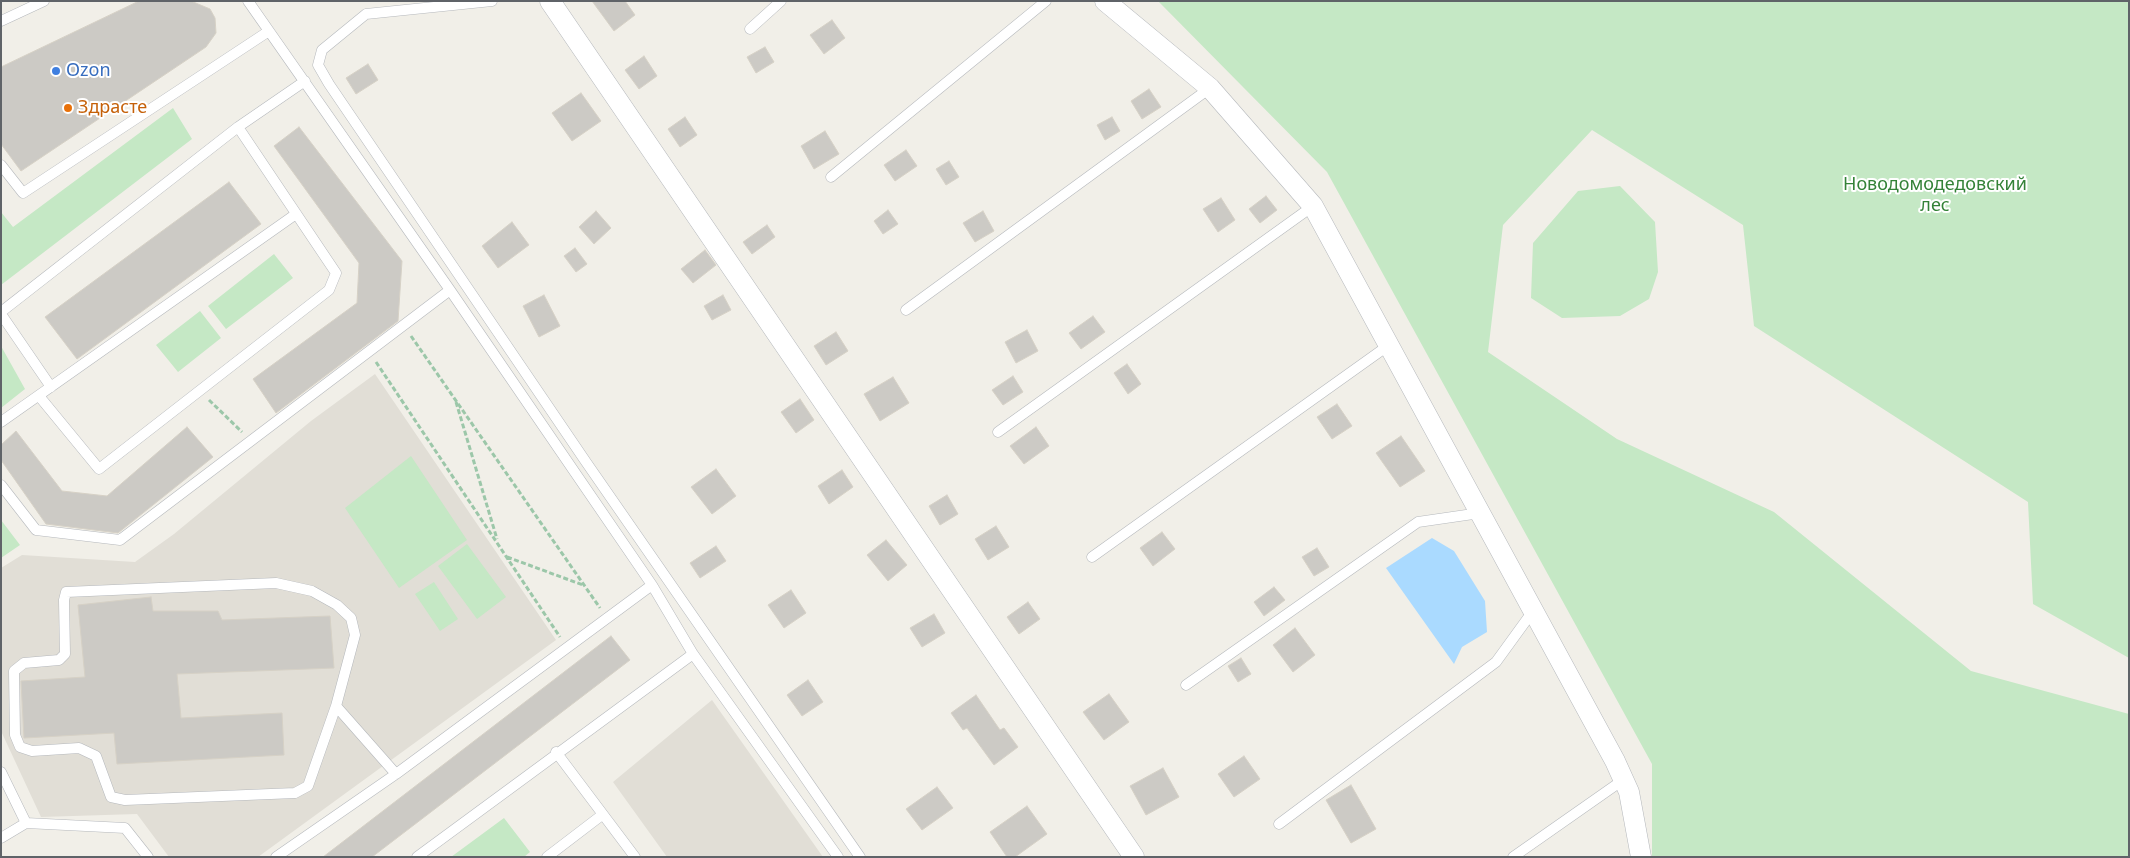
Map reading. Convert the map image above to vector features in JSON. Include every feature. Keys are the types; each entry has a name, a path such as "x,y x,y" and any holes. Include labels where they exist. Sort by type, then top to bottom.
{"street":[{"path":"550,1 1134,857"},
{"path":"1104,1 1210,88 1313,206 1623,780 1629,792 1640,857"}],"lane":[{"path":"1,21 44,1"},
{"path":"248,1 652,584 693,654 838,857"},
{"path":"492,1 366,14 322,50 318,65 329,84 575,446 860,857"},
{"path":"750,29 781,1"},
{"path":"831,177 1046,1"},
{"path":"1,165 23,193 269,31"},
{"path":"51,387 1,313 238,127 305,81"},
{"path":"906,310 1210,88"},
{"path":"39,396 99,469 329,290 336,273 238,127"},
{"path":"998,432 1313,206"},
{"path":"1,422 296,214"},
{"path":"1,485 36,530 120,540 450,290"},
{"path":"1092,557 1389,345"},
{"path":"1186,686 1418,522 1480,513"},
{"path":"276,583 312,591 337,605 350,618 355,636 336,706 308,786 296,794 125,800 111,797 96,756 79,748 32,751 20,747 15,735 14,671 24,663 59,660 66,654 64,600 66,592 276,583"},
{"path":"276,857 396,774 652,584"},
{"path":"1279,824 1496,662 1533,611"},
{"path":"417,857 556,752 693,654"},
{"path":"336,706 396,774"},
{"path":"556,752 635,857"},
{"path":"1,772 26,823"},
{"path":"1513,857 1623,780"},
{"path":"547,857 602,815"},
{"path":"1,838 26,823 125,828 148,857"}],"path":[{"path":"403,325 606,618"},
{"path":"369,351 567,647"},
{"path":"200,390 250,442"},
{"path":"455,398 498,544"},
{"path":"507,557 584,585"}],"shaded area":[{"path":"375,374 556,640 258,857 169,857 137,814 41,817 1,731 1,568 22,555 135,562 174,534 311,421"},
{"path":"712,700 823,857 667,857 613,782"}],"green space":[{"name":"Новодомодедовский лес","path":"1158,1 2129,1 2129,658 2033,604 2028,502 1754,326 1743,225 1592,130 1503,225 1488,352 1617,439 1774,512 1971,671 2129,714 2129,857 1652,857 1652,764 1327,172"},
{"path":"173,108 192,139 1,285 1,212 13,227"},
{"path":"1620,186 1655,222 1658,272 1649,299 1620,316 1562,318 1531,298 1533,243 1578,191"},
{"path":"274,254 293,278 226,329 208,306"},
{"path":"200,311 221,338 178,372 156,345"},
{"path":"1,346 25,389 1,408"},
{"path":"411,456 467,540 399,588 345,508"},
{"path":"1,520 20,545 1,558"},
{"path":"467,544 506,597 477,619 438,566"},
{"path":"434,582 458,619 440,631 415,594"},
{"path":"504,818 530,852 524,857 451,857"}],"water":[{"path":"1432,538 1454,551 1485,601 1487,632 1462,647 1454,664 1386,568"}],"building":[{"path":"139,1 191,1 210,9 215,18 216,33 206,47 21,171 1,144 1,67"},
{"path":"592,1 625,1 635,15 614,31"},
{"path":"832,20 845,38 824,54 810,35"},
{"path":"765,47 774,62 756,73 747,57"},
{"path":"644,56 657,76 639,89 625,70"},
{"path":"368,64 378,80 356,94 346,78"},
{"path":"1149,89 1161,107 1142,119 1131,101"},
{"path":"581,93 601,121 572,141 552,113"},
{"path":"685,117 697,135 680,147 668,129"},
{"path":"1112,117 1120,131 1105,140 1097,125"},
{"path":"299,127 402,261 398,321 276,413 253,379 357,303 359,263 274,146"},
{"path":"825,131 839,154 814,169 801,146"},
{"path":"906,150 917,166 895,181 884,165"},
{"path":"949,161 959,177 946,185 936,169"},
{"path":"229,182 261,224 77,359 45,317"},
{"path":"1266,196 1277,210 1260,223 1249,209"},
{"path":"1221,198 1235,220 1218,232 1203,209"},
{"path":"888,210 898,224 883,234 874,221"},
{"path":"596,211 611,228 594,244 579,227"},
{"path":"983,211 994,231 975,242 963,223"},
{"path":"512,222 529,245 498,268 482,246"},
{"path":"767,225 775,237 752,254 743,242"},
{"path":"575,248 587,264 576,272 564,256"},
{"path":"705,250 716,265 693,283 681,269"},
{"path":"544,295 560,326 539,337 523,306"},
{"path":"723,295 731,310 712,320 704,306"},
{"path":"1093,316 1105,332 1081,349 1069,333"},
{"path":"1027,330 1038,351 1016,363 1005,342"},
{"path":"836,332 848,351 826,365 814,346"},
{"path":"1127,364 1141,384 1128,394 1114,373"},
{"path":"1013,376 1023,392 1003,405 992,390"},
{"path":"893,377 909,403 880,421 864,394"},
{"path":"800,399 814,420 796,433 781,412"},
{"path":"1337,404 1352,426 1332,439 1317,417"},
{"path":"187,427 213,457 118,533 46,524 1,460 1,445 16,431 62,491 107,496"},
{"path":"1036,427 1049,446 1024,464 1010,446"},
{"path":"1401,436 1425,471 1400,487 1376,453"},
{"path":"716,469 736,496 712,514 691,487"},
{"path":"842,470 853,487 829,504 818,486"},
{"path":"947,495 958,514 940,525 929,506"},
{"path":"996,526 1009,547 988,560 975,539"},
{"path":"1162,532 1175,549 1153,566 1140,548"},
{"path":"886,540 907,565 888,581 867,555"},
{"path":"716,546 726,561 700,578 690,563"},
{"path":"1317,548 1329,567 1314,576 1302,557"},
{"path":"1274,587 1285,600 1264,616 1254,602"},
{"path":"791,590 806,613 784,628 768,605"},
{"path":"151,597 153,611 218,611 222,620 330,616 334,668 177,674 181,718 282,713 284,755 117,764 114,733 24,738 21,681 85,677 78,605"},
{"path":"1028,602 1040,619 1019,634 1007,617"},
{"path":"934,614 945,633 922,647 910,628"},
{"path":"1295,628 1315,655 1293,672 1273,645"},
{"path":"611,636 630,660 372,857 323,857"},
{"path":"1241,658 1251,674 1238,682 1228,666"},
{"path":"808,680 823,702 802,716 787,695"},
{"path":"1109,694 1129,722 1104,740 1083,712"},
{"path":"976,695 1000,730 1004,728 1018,747 994,765 967,728 963,730 951,713"},
{"path":"1244,756 1260,779 1234,797 1218,774"},
{"path":"1163,768 1179,797 1146,815 1130,786"},
{"path":"1351,785 1376,829 1351,843 1326,800"},
{"path":"937,787 953,808 922,830 906,809"},
{"path":"1027,806 1047,834 1015,857 1007,857 990,832"}],"place":[{"name":"Ozon","path":"56,71"},
{"name":"Здрасте","path":"68,108"}]}
